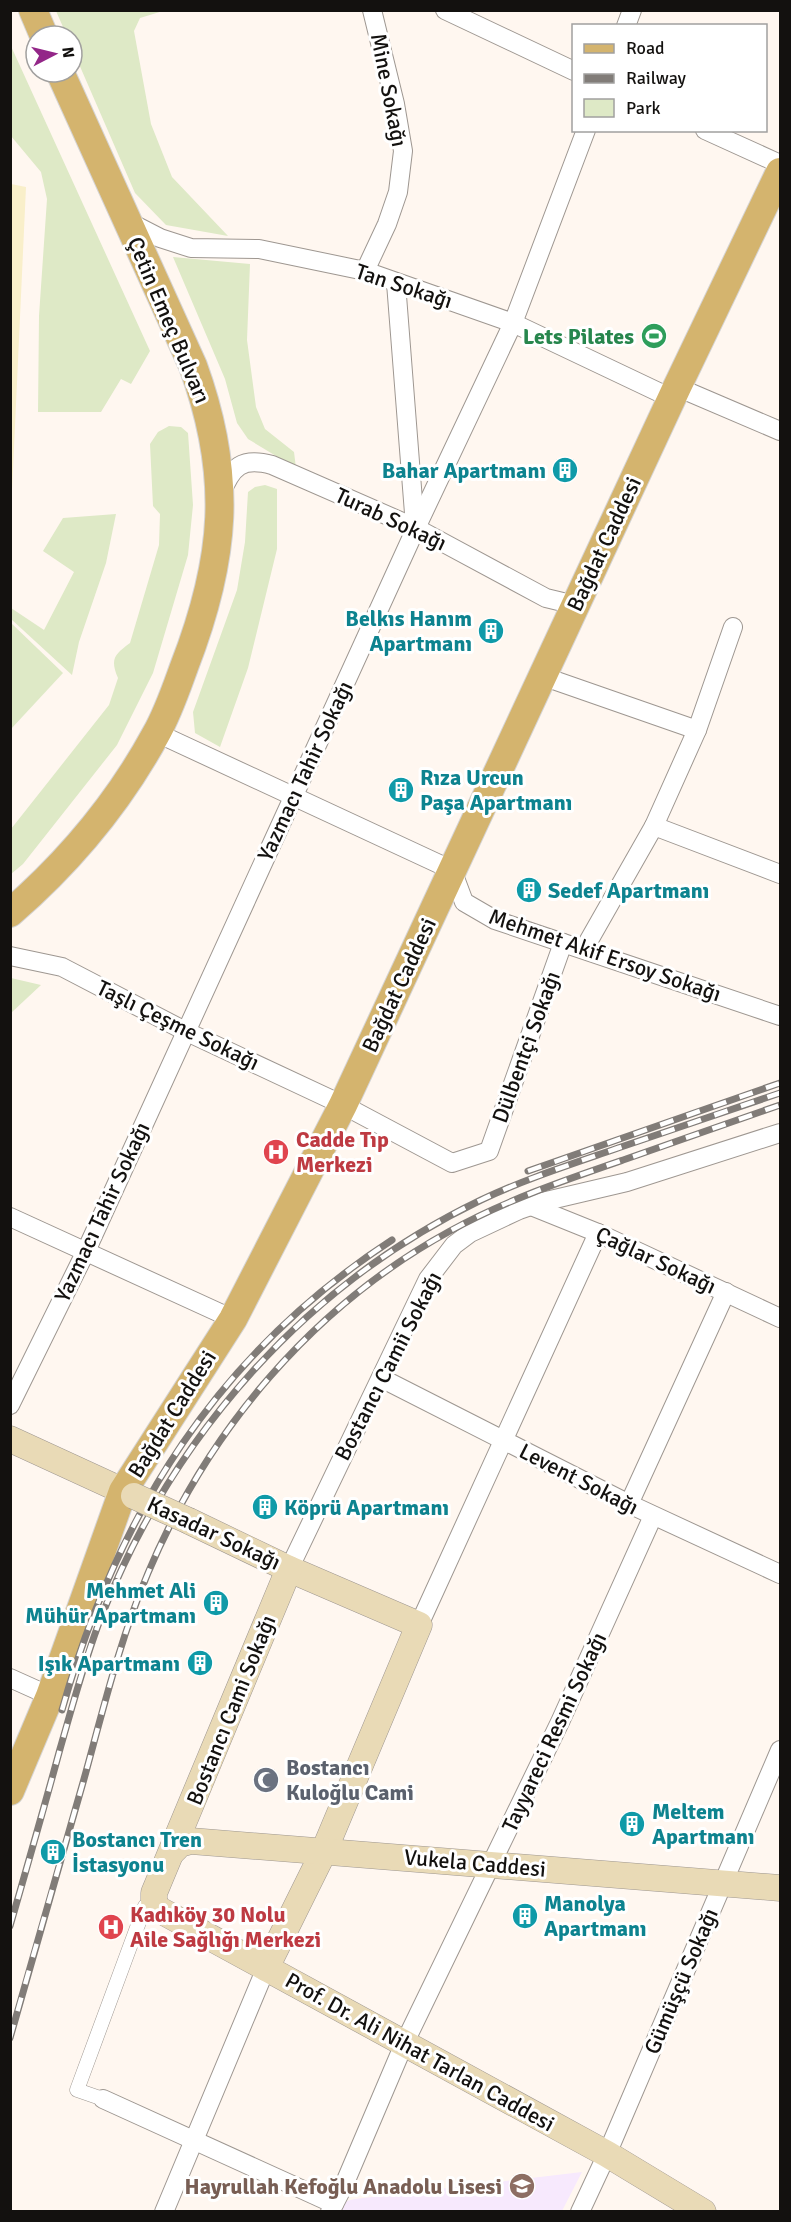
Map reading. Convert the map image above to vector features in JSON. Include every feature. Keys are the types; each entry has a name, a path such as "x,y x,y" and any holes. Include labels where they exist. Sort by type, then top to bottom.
{"main road":[{"path":"33,10 39,24"},
{"name":"Çetin Emeç Bulvarı","path":"10,913 33,893 92,832 108,811 157,733 192,648 208,600 218,549 220,498 215,444 202,392 65,84"},
{"name":"Bağdat Caddesi","path":"10,1791 129,1494 233,1319 343,1106 674,392 772,210 780,172"},
{"name":"Kasadar Sokağı","path":"10,1439 289,1569 418,1625"},
{"name":"Bostancı Cami Sokağı","path":"173,1851 289,1569"},
{"path":"266,1968 324,1851 418,1625"},
{"name":"Vukela Caddesi","path":"173,1851 180,1844 191,1841 780,1888"},
{"name":"Prof. Dr. Ali Nihat Tarlan Caddesi","path":"173,1851 154,1893 154,1901 158,1909 607,2154 703,2211"}],"street":[{"name":"Mine Sokağı","path":"365,271 387,224 398,192 403,151 395,104 372,10"},
{"path":"445,10 572,71"},
{"name":"Yazmacı Tahir Sokağı","path":"10,1405 86,1251 185,1030 513,323 585,132"},
{"path":"709,132 780,164"},
{"name":"Tan Sokağı","path":"126,220 160,238 191,248 258,249 365,271 513,323 674,392 780,431"},
{"path":"396,283 416,528"},
{"name":"Turab Sokağı","path":"220,498 228,476 246,463 256,461 272,465 416,528 546,598 575,605"},
{"path":"584,949 654,826 697,730 733,627"},
{"path":"542,676 697,730"},
{"path":"157,733 452,870"},
{"path":"654,826 780,874"},
{"name":"Mehmet Akif Ersoy Sokağı","path":"452,870 464,902 495,920 780,1016"},
{"name":"Dülbentçi Sokağı","path":"489,1151 563,943"},
{"name":"Taşlı Çeşme Sokağı","path":"10,956 62,967 185,1030 343,1106 452,1163 489,1151"},
{"name":"Bostancı Camii Sokağı","path":"289,1569 428,1279 454,1245 470,1233 531,1206 627,1182 780,1133"},
{"name":"Çağlar Sokağı","path":"531,1206 598,1233 780,1317"},
{"path":"10,1217 233,1319"},
{"path":"418,1625 598,1233"},
{"path":"629,1504 726,1292"},
{"name":"Levent Sokağı","path":"381,1378 653,1516 780,1574"},
{"name":"Tayyareci Resmi Sokağı","path":"332,2208 404,2044 560,1722 653,1516"},
{"path":"10,1678 50,1696"},
{"name":"Gümüşçü Sokağı","path":"580,2211 607,2154 780,1750"},
{"path":"145,1906 77,2090 103,2099 195,2140 332,2208"},
{"path":"164,2211 266,1968"}],"shaded area":[{"name":"Hayrullah Kefoğlu Anadolu Lisesi","path":"582,2172 562,2211 337,2212 342,2202 355,2199"}],"green space":[{"path":"56,11 163,11 140,18 134,31 151,124 172,177 228,236 166,225 135,193 84,76 84,24 62,24"},
{"path":"10,44 24,75 24,84 28,84 150,351 131,384 121,379 101,412 38,412 39,316 47,199 41,172 11,136"},
{"path":"173,257 250,264 247,340 256,407 265,429 294,452 296,468 248,439 237,423 225,379"},
{"path":"169,426 181,427 188,433 193,505 188,555 153,673 117,745 23,864 11,874 11,829 109,705 118,678 114,666 115,658 130,643 159,545 160,514 153,506 150,444 158,432"},
{"path":"265,485 277,489 277,549 248,668 220,747 195,733 193,712 237,590 245,542 248,492 255,487"},
{"path":"116,514 106,563 79,642 72,675 11,619 11,608 44,630 74,572 43,551 63,518"},
{"path":"10,622 63,673 11,729 10,729"},
{"path":"10,978 41,985 11,1013"}],"sand":[{"path":"10,184 26,187 11,513"}],"railway":[{"path":"528,1171 780,1083"},
{"path":"10,1926 80,1681 102,1615 131,1549 167,1486 207,1427 252,1372 303,1321 358,1275 417,1235 481,1200 549,1172 780,1093"},
{"path":"10,2038 113,1675 138,1598 173,1520 201,1470 234,1422 270,1376 310,1334 353,1296 400,1261 450,1231 536,1191 780,1105"},
{"path":"62,1710 85,1638 113,1569 145,1504 183,1443 226,1386 275,1333 330,1285 392,1240"}],"place":[{"name":"Lets Pilates","path":"654,336"},
{"name":"Bahar Apartmanı","path":"565,470"},
{"name":"Belkıs Hanım Apartmanı","path":"491,631"},
{"name":"Rıza Urcun Paşa Apartmanı","path":"401,790"},
{"name":"Sedef Apartmanı","path":"529,890"},
{"name":"Cadde Tıp Merkezi","path":"276,1152"},
{"name":"Köprü Apartmanı","path":"265,1507"},
{"name":"Mehmet Ali Mühür Apartmanı","path":"216,1603"},
{"name":"Işık Apartmanı","path":"200,1663"},
{"name":"Bostancı Kuloğlu Cami","path":"266,1780"},
{"name":"Meltem Apartmanı","path":"632,1824"},
{"name":"Bostancı Tren İstasyonu","path":"53,1852"},
{"name":"Manolya Apartmanı","path":"525,1916"},
{"name":"Kadıköy 30 Nolu Aile Sağlığı Merkezi","path":"111,1927"},
{"name":"Hayrullah Kefoğlu Anadolu Lisesi","path":"522,2186"}]}
